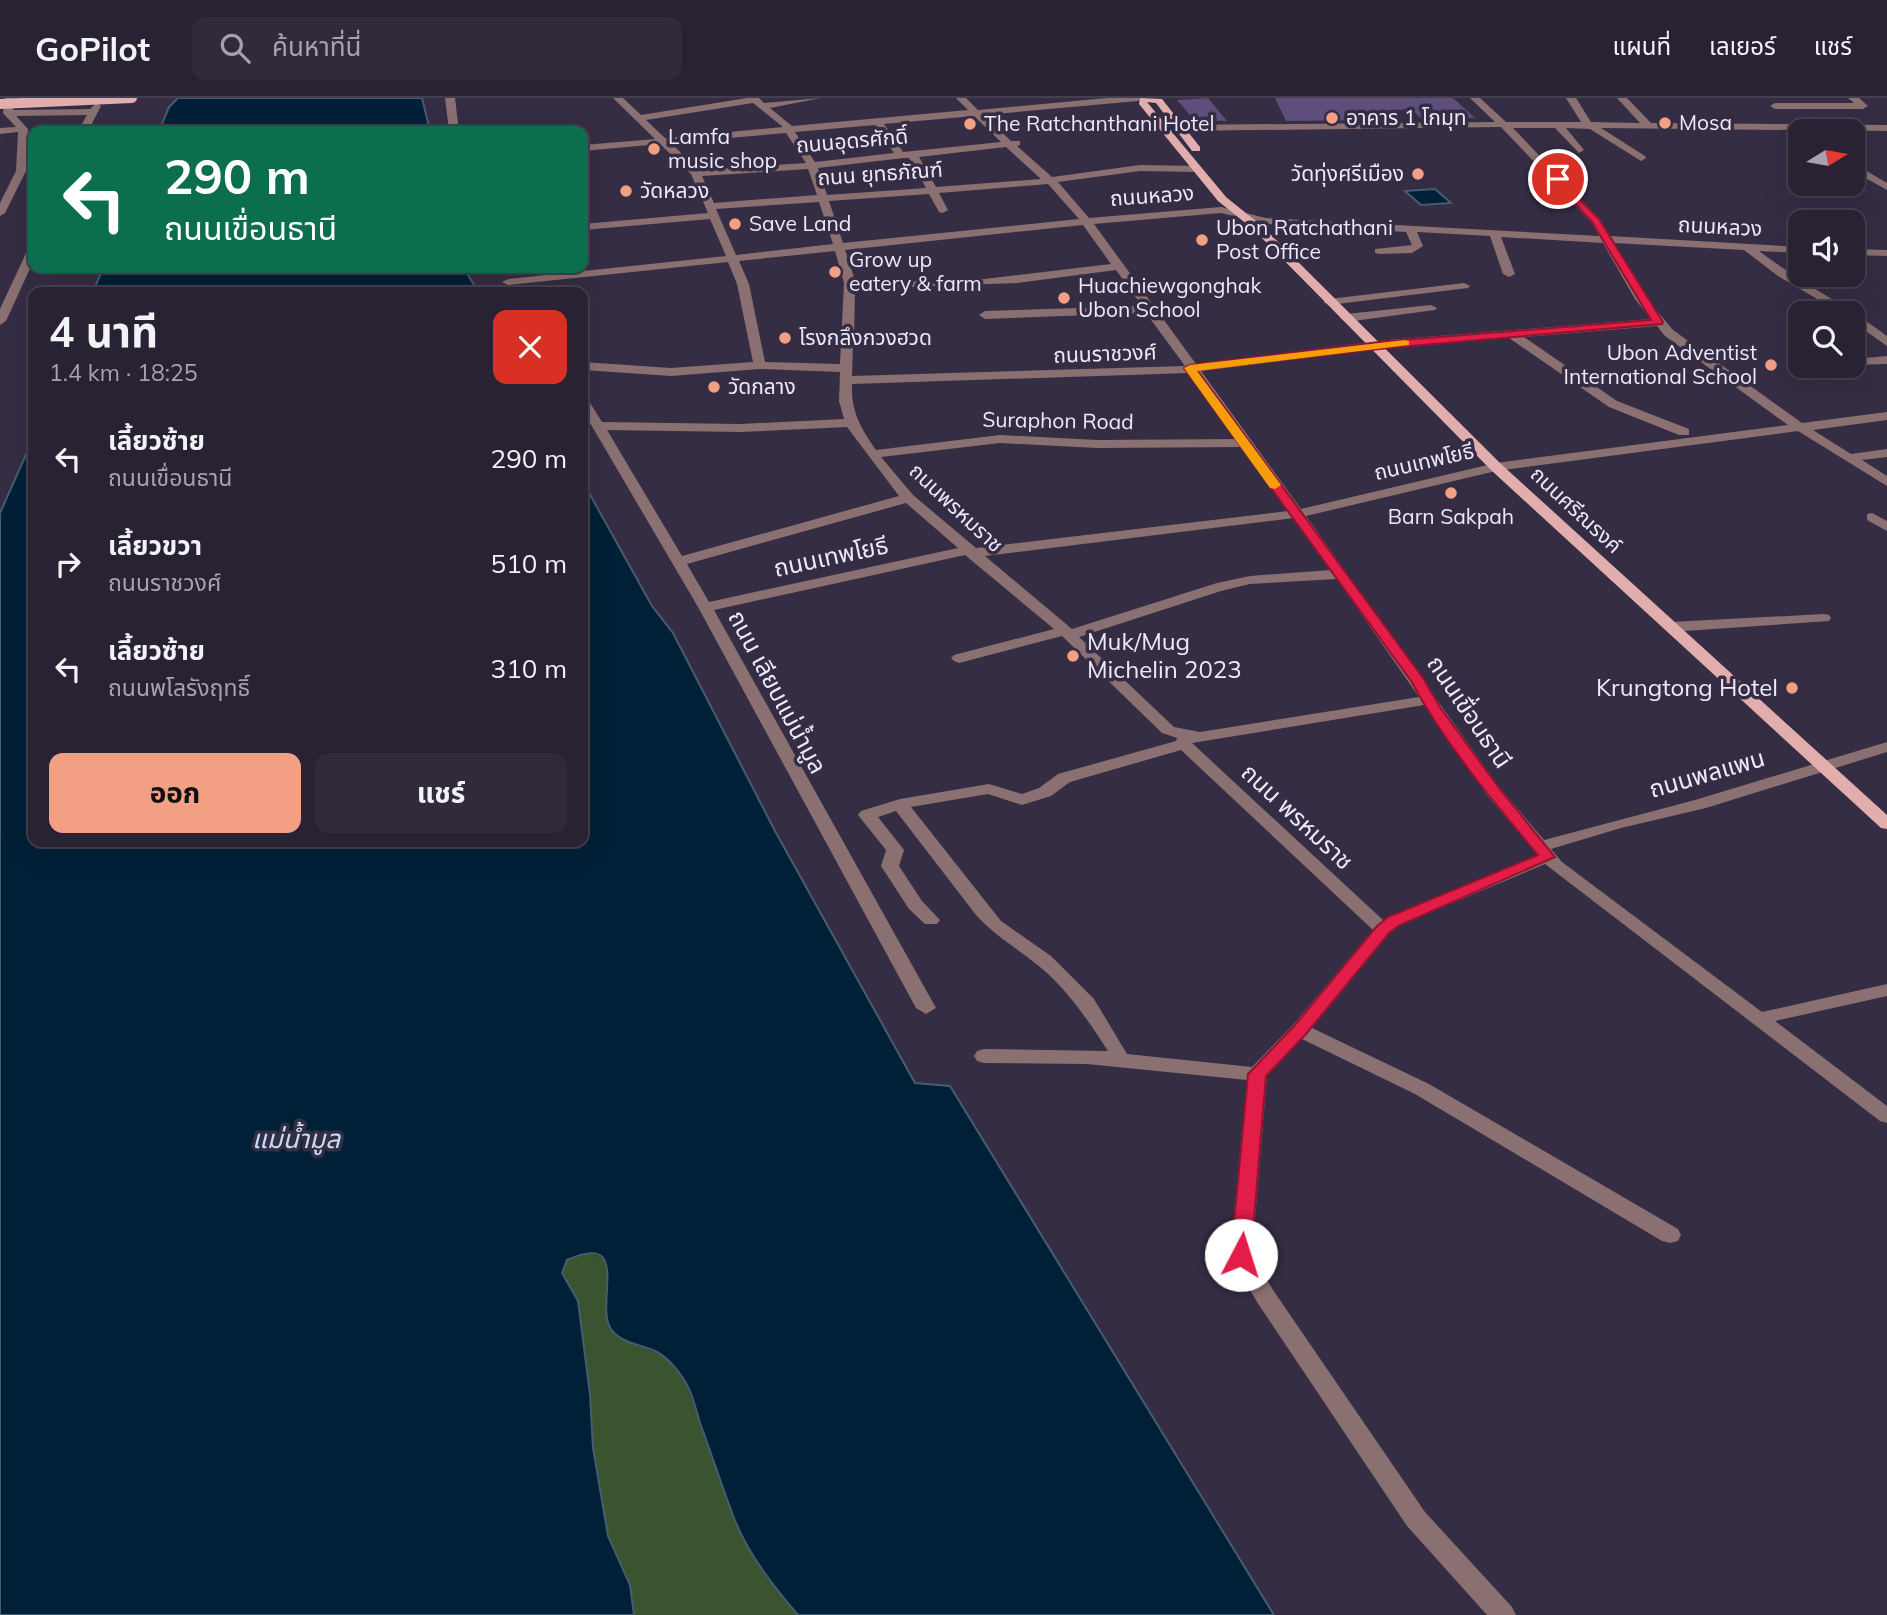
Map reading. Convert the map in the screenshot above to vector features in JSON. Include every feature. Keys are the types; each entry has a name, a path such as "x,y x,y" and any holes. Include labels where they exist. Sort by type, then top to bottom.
{"main road":[{"path":"0,99 13,98"},
{"path":"0,104 132,98"},
{"name":"ถนนศรีณรงค์","path":"1246,216 1236,198 1159,101 1146,98 1142,102 1222,199 1246,216 1496,467 1887,824"}],"street":[{"path":"8,113 13,98"},
{"path":"85,126 91,112 103,98"},
{"path":"450,98 453,126"},
{"path":"619,99 636,98"},
{"path":"637,118 757,101 816,98"},
{"name":"ถนนเขื่อนธานี","path":"961,98 982,112 1052,174 1051,181 1086,221 1418,681 1428,700 1493,791 1543,852 1757,1020 1887,1116"},
{"name":"ถนนเขื่อนธานี","path":"973,98 982,112"},
{"path":"588,148 1138,98"},
{"path":"1475,98 1596,221 1658,322 1721,373 1799,427 1887,482"},
{"path":"1571,98 1590,126 1641,158"},
{"path":"1622,98 1648,126"},
{"path":"1771,102 1863,106 1853,98"},
{"path":"619,99 659,141 696,173 743,284 760,365"},
{"name":"ถนนพรหมราช","path":"757,101 787,129 812,165 850,286 845,401 851,423 908,498 1067,633 1168,730 1184,740"},
{"path":"1771,102 1789,119"},
{"path":"8,113 91,112"},
{"path":"1,211 21,171 23,128 8,113"},
{"path":"878,122 907,155 943,210"},
{"path":"1559,126 1579,150"},
{"path":"1164,128 1648,126 1788,129"},
{"path":"0,131 23,128"},
{"path":"1866,128 1887,128"},
{"name":"ถนนอุดรศักดิ์","path":"696,173 812,165 1016,143"},
{"path":"21,157 28,156"},
{"name":"ถนน ยุทธภัณฑ์","path":"712,211 821,197 1211,168"},
{"path":"21,171 28,170"},
{"path":"1866,174 1887,187"},
{"path":"0,187 13,187"},
{"name":"ถนนหลวง","path":"511,287 732,258 1086,221 1221,210 1266,221 1788,250"},
{"path":"588,226 712,211"},
{"path":"1379,251 1412,250 1418,246 1410,228"},
{"path":"1494,233 1509,274"},
{"path":"1748,248 1782,274 1828,301"},
{"path":"1865,252 1887,253"},
{"path":"0,321 28,262"},
{"path":"850,286 994,284 1059,278 1117,266"},
{"path":"1329,302 1464,286"},
{"path":"1346,318 1431,308"},
{"path":"985,315 1149,309"},
{"name":"ถนนราชวงศ์","path":"588,366 671,372 760,365 845,374 1190,368 1375,346 1658,322"},
{"path":"1865,325 1887,341"},
{"path":"1512,334 1613,404 1684,432"},
{"path":"846,341 902,341"},
{"path":"1865,361 1887,360"},
{"name":"ถนน เลียบแม่น้ำมูล","path":"588,409 705,607 926,1008"},
{"name":"ถนนเทพโยธี","path":"705,607 969,552 1296,514 1496,467 1887,416"},
{"path":"599,426 740,428 851,423"},
{"name":"Suraphon Road","path":"872,454 1000,439 1097,444 1244,443"},
{"path":"1848,458 1887,453"},
{"path":"678,562 908,498"},
{"path":"1872,517 1887,527"},
{"path":"959,658 1067,633 1217,587 1250,580 1340,574"},
{"path":"1670,628 1824,618"},
{"path":"931,920 915,905 890,866 895,850 867,815 900,804 989,789 1022,800 1045,792 1064,778 1184,740 1428,700"},
{"name":"ถนน พรหมราช","path":"1184,740 1383,930"},
{"name":"ถนนพลแพน","path":"1383,930 1405,916 1543,852 1616,824 1700,804 1887,747"},
{"path":"900,804 995,925 1044,960 1087,1003 1118,1051 1117,1058"},
{"path":"1383,930 1300,1030 1257,1074 1241,1255 1265,1296 1416,1518 1503,1615"},
{"path":"1757,1020 1887,990"},
{"path":"1300,1030 1422,1088 1670,1235"},
{"path":"984,1056 1058,1054 1257,1074"}],"green space":[{"path":"580,1254 594,1254 603,1259 609,1271 606,1316 610,1328 633,1344 665,1356 686,1384 735,1521 766,1577 798,1615 634,1615 630,1585 608,1537 593,1448 590,1395 578,1301 562,1273 566,1260"}],"water":[{"path":"178,98 422,98 429,126 161,126 169,107"},
{"path":"1435,189 1451,203 1421,205 1405,191"},
{"path":"101,273 467,273 475,287 95,287"},
{"name":"แม่น้ำมูล","path":"28,450 28,847 588,847 588,491 652,606 673,633 775,831 915,1083 950,1086 1274,1615 798,1615 779,1593 746,1544 686,1383 676,1368 663,1356 625,1340 611,1329 607,1318 605,1262 599,1255 587,1253 567,1260 562,1273 578,1301 590,1394 593,1448 608,1536 630,1585 634,1615 0,1615 0,513"}],"building":[{"path":"1208,98 1227,121 1194,120 1177,100"},
{"path":"1275,98 1453,98 1475,118 1422,119 1411,109 1376,111 1379,120 1286,121"},
{"path":"1462,449 1475,460 1436,466 1423,455"}],"slow traffic":[{"path":"1275,485 1190,368 1405,343"}],"place":[{"name":"อาคาร 1 โกมุท","path":"1332,118"},
{"name":"Mosa","path":"1665,123"},
{"name":"The Ratchanthani Hotel","path":"970,124"},
{"name":"Lamfa music shop","path":"654,149"},
{"name":"วัดทุ่งศรีเมือง","path":"1418,174"},
{"name":"วัดหลวง","path":"626,191"},
{"name":"Save Land","path":"735,224"},
{"name":"Ubon Ratchathani Post Office","path":"1202,240"},
{"name":"Grow up eatery & farm","path":"835,272"},
{"name":"Huachiewgonghak Ubon School","path":"1064,298"},
{"name":"โรงกลึงกวงฮวด","path":"785,338"},
{"name":"Ubon Adventist International School","path":"1771,365"},
{"name":"วัดกลาง","path":"714,387"},
{"name":"Barn Sakpah","path":"1451,493"},
{"name":"Muk/Mug Michelin 2023","path":"1073,656"},
{"name":"Krungtong Hotel","path":"1792,688"}],"route":[{"path":"1241,1255 1257,1074 1300,1030 1383,930 1394,921 1463,890 1548,857 1493,791 1433,708 1418,681 1190,368 1388,344 1658,322 1596,221 1558,179"}]}
